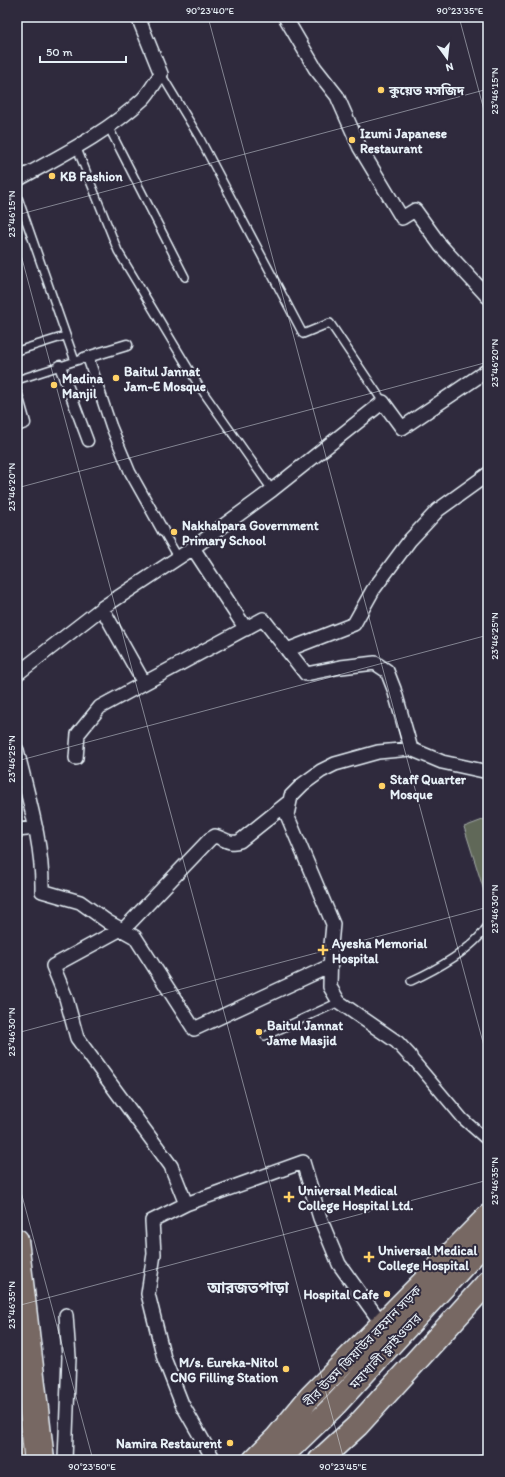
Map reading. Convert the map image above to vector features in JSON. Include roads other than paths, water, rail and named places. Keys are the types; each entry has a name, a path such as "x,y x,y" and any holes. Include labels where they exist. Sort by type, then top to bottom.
{"highway":[{"name":"বীর উত্তম জিয়াউর রহমান সড়ক","path":"254,1460 282,1432 310,1397 488,1216"},
{"name":"মহাখালী ফ্লাইওভার","path":"278,1460 334,1406 488,1239"},
{"path":"17,1240 43,1460"},
{"name":"মহাখালী ফ্লাইওভার","path":"299,1460 488,1259"},
{"path":"320,1460 357,1426 488,1282"},
{"path":"17,1383 25,1460"}],"street":[{"path":"17,180 108,126 144,98 161,74 138,17"},
{"path":"285,17 316,68 337,96 360,148 402,218 415,210 442,246 488,297"},
{"path":"126,345 83,360 128,466 163,531"},
{"path":"60,366 88,441"},
{"path":"17,674 102,608 193,548 272,490 383,402 402,428 488,370"},
{"path":"17,395 25,423 17,426"},
{"path":"287,650 354,624 373,590 410,540 438,510 488,474"},
{"path":"193,548 246,629"},
{"path":"102,608 144,683"},
{"path":"76,758 78,734 100,706 246,629 263,618 306,674 341,667 375,663 387,671 394,689 411,749"},
{"path":"488,772 442,762 411,749 378,752 335,764 321,771 303,784 291,796 287,815 334,924 330,966 330,987 339,1002 397,1042 463,1119 488,1141"},
{"path":"17,750 36,828 42,866 42,891 80,902 135,937 194,1029 330,966"},
{"path":"186,1204 171,1166 77,1038 66,998 53,966 122,929 210,839 215,836 222,838 226,842 234,843 240,841 290,801"},
{"path":"17,830 36,828"},
{"path":"214,1460 182,1404 164,1358 148,1294 154,1254 152,1221 186,1204 304,1162 320,1218 340,1264 382,1324"},
{"path":"17,1291 32,1460"},
{"path":"65,1460 69,1357 66,1315"}],"lane":[{"path":"161,74 199,137 303,334 330,323 383,402"},
{"path":"108,126 184,277"},
{"path":"76,146 118,251 199,386 272,490"},
{"path":"17,194 65,336 83,360 17,380"},
{"path":"17,352 65,336"},
{"path":"163,531 178,557"},
{"path":"411,981 436,970 482,935 488,925"},
{"path":"265,1036 339,1002"}],"tram line":[{"path":"17,1388 24,1460"}],"place":[{"name":"কুয়েত মসজিদ","path":"381,90"},
{"name":"Izumi Japanese Restaurant","path":"352,140"},
{"name":"KB Fashion","path":"52,176"},
{"name":"Baitul Jannat Jam-E Mosque","path":"116,378"},
{"name":"Madina Manjil","path":"54,385"},
{"name":"Nakhalpara Government Primary School","path":"174,532"},
{"name":"Staff Quarter Mosque","path":"382,786"},
{"name":"Ayesha Memorial Hospital","path":"323,950"},
{"name":"Baitul Jannat Jame Masjid","path":"259,1032"},
{"name":"Universal Medical College Hospital Ltd.","path":"289,1197"},
{"name":"Universal Medical College Hospital","path":"369,1257"},
{"name":"Hospital Cafe","path":"387,1294"},
{"name":"M/s. Eureka-Nitol CNG Filling Station","path":"286,1369"},
{"name":"Namira Restaurent","path":"230,1443"}],"district":[{"name":"আরজতপাড়া","path":"248,1288"}]}
